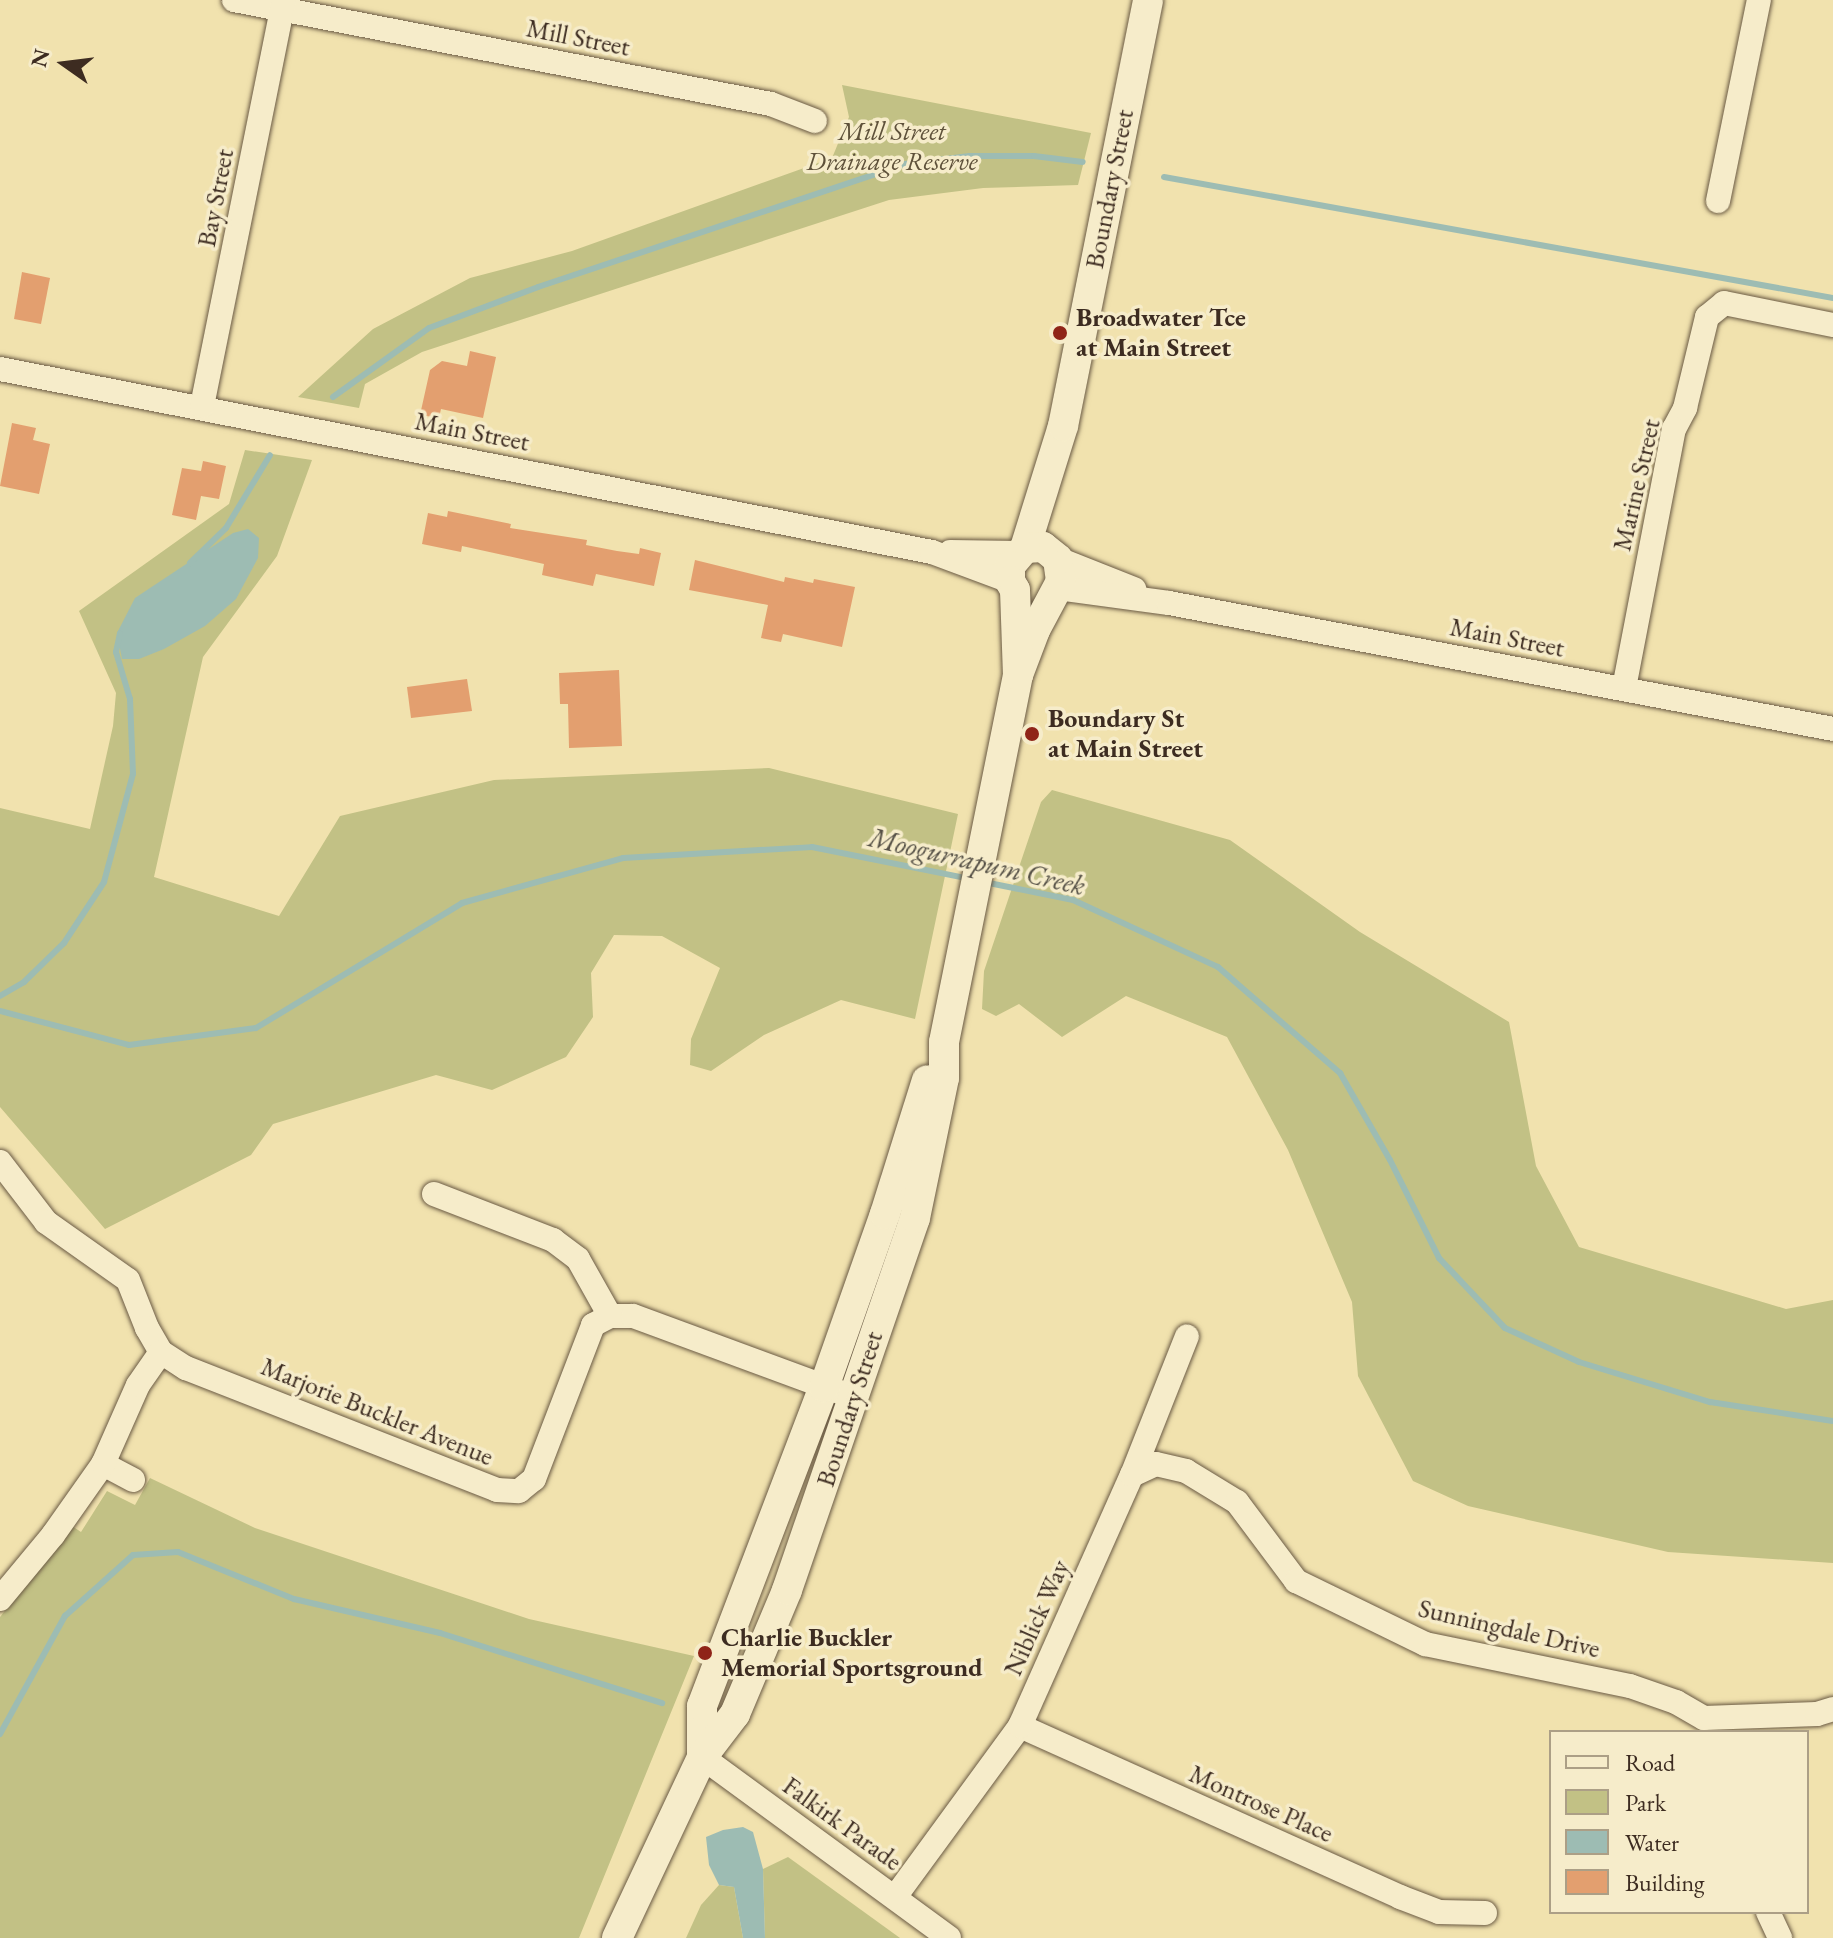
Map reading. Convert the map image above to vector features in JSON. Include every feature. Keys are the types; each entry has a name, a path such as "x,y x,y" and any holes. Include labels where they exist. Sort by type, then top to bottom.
{"street":[{"name":"Mill Street","path":"234,0 283,5 771,104 815,121"},
{"name":"Boundary Street","path":"617,1938 702,1757 735,1714 787,1590 915,1218 944,1078 944,1042 1148,0"},
{"path":"1718,201 1759,0"},
{"name":"Bay Street","path":"202,406 283,5"},
{"name":"Marine Street","path":"1624,688 1674,429 1685,408 1707,317 1724,303 1833,325"},
{"name":"Main Street","path":"0,369 1036,571 1169,603 1833,729"},
{"name":"Boundary Street","path":"702,1757 702,1706 824,1387 885,1214 923,1088 944,1042"},
{"path":"0,1162 46,1222 128,1280 147,1328 161,1352 138,1385 103,1464 53,1535 0,1599"},
{"path":"434,1194 553,1240 578,1259 610,1316 633,1316 853,1397"},
{"name":"Marjorie Buckler Avenue","path":"161,1352 186,1368 337,1430 413,1455 497,1490 519,1491 534,1479 593,1325 610,1316"},
{"name":"Niblick Way","path":"895,1897 1020,1726 1132,1475 1187,1336"},
{"path":"103,1464 133,1480"},
{"name":"Sunningdale Drive","path":"1132,1475 1156,1464 1186,1471 1237,1502 1296,1581 1425,1644 1630,1686 1676,1702 1703,1725 1817,1714 1833,1709"},
{"name":"Montrose Place","path":"1020,1726 1400,1897 1439,1912 1485,1913"},
{"name":"Falkirk Parade","path":"702,1757 949,1938"},
{"path":"1769,1914 1780,1938"}],"green space":[{"name":"Mill Street Drainage Reserve","path":"842,85 1091,133 1078,185 983,188 889,200 422,352 365,384 359,408 298,397 373,329 470,278 572,251 832,158 849,117"},
{"path":"245,450 312,460 277,556 203,657 154,877 279,916 340,816 494,780 769,768 958,814 915,1019 841,1000 764,1035 711,1071 690,1065 691,1039 720,968 662,936 614,935 591,973 593,1017 566,1057 492,1090 436,1075 273,1124 251,1155 105,1229 0,1107 0,808 90,829 113,726 116,693 79,611 229,504"},
{"path":"1052,790 1230,840 1360,932 1509,1022 1536,1166 1579,1247 1786,1309 1833,1300 1833,1563 1668,1552 1468,1506 1413,1481 1358,1376 1352,1302 1288,1150 1227,1037 1126,996 1062,1037 1019,1004 996,1016 982,1009 984,971 1041,802"},
{"path":"150,1478 255,1528 529,1619 694,1656 579,1938 0,1938 0,1617 72,1526 81,1532 107,1491 135,1505"},
{"path":"788,1857 900,1938 765,1938 763,1869"},
{"path":"719,1885 734,1887 743,1938 686,1938 701,1905"}],"water":[{"path":"248,529 259,538 258,558 236,599 205,626 164,649 139,659 122,659 117,633 135,598 233,533"},
{"path":"743,1827 753,1832 763,1869 765,1938 743,1938 734,1887 719,1885 709,1865 706,1837"}],"building":[{"path":"22,272 50,278 41,324 14,319"},
{"path":"470,351 496,357 483,418 441,409 439,418 420,415 430,370 442,361 467,366"},
{"path":"12,423 36,428 33,440 50,444 39,494 0,486"},
{"path":"203,461 226,466 219,499 201,496 196,520 172,515 182,468 201,471"},
{"path":"448,511 511,524 510,528 587,540 586,545 639,554 640,548 661,553 654,586 596,574 593,586 542,575 544,564 462,546 461,552 422,544 428,513 447,517"},
{"path":"695,560 784,582 785,577 813,583 814,579 855,587 842,647 783,634 781,642 761,638 768,605 689,590"},
{"path":"619,670 622,746 569,748 568,704 560,704 559,673"},
{"path":"467,679 472,711 411,718 407,687"}],"waterway":[{"path":"333,397 429,328 538,287 906,164 970,156 1034,156 1083,162"},
{"path":"1164,177 1833,298"},
{"path":"190,563 226,528 270,455"},
{"path":"0,996 24,982 64,943 104,882 133,774 130,699 116,652 120,633"},
{"name":"Moogurrapum Creek","path":"0,1011 129,1045 256,1028 462,903 623,858 812,847 970,879"},
{"name":"Moogurrapum Creek","path":"984,882 1073,900 1218,967 1340,1073 1390,1160 1439,1258 1505,1328 1579,1362 1710,1402 1833,1421"},
{"path":"0,1734 65,1616 133,1555 178,1552 294,1599 440,1633 662,1703"}],"place":[{"name":"Broadwater Tce at Main Street","path":"1060,333"},
{"name":"Boundary St at Main Street","path":"1032,734"},
{"name":"Charlie Buckler Memorial Sportsground","path":"705,1653"}]}
